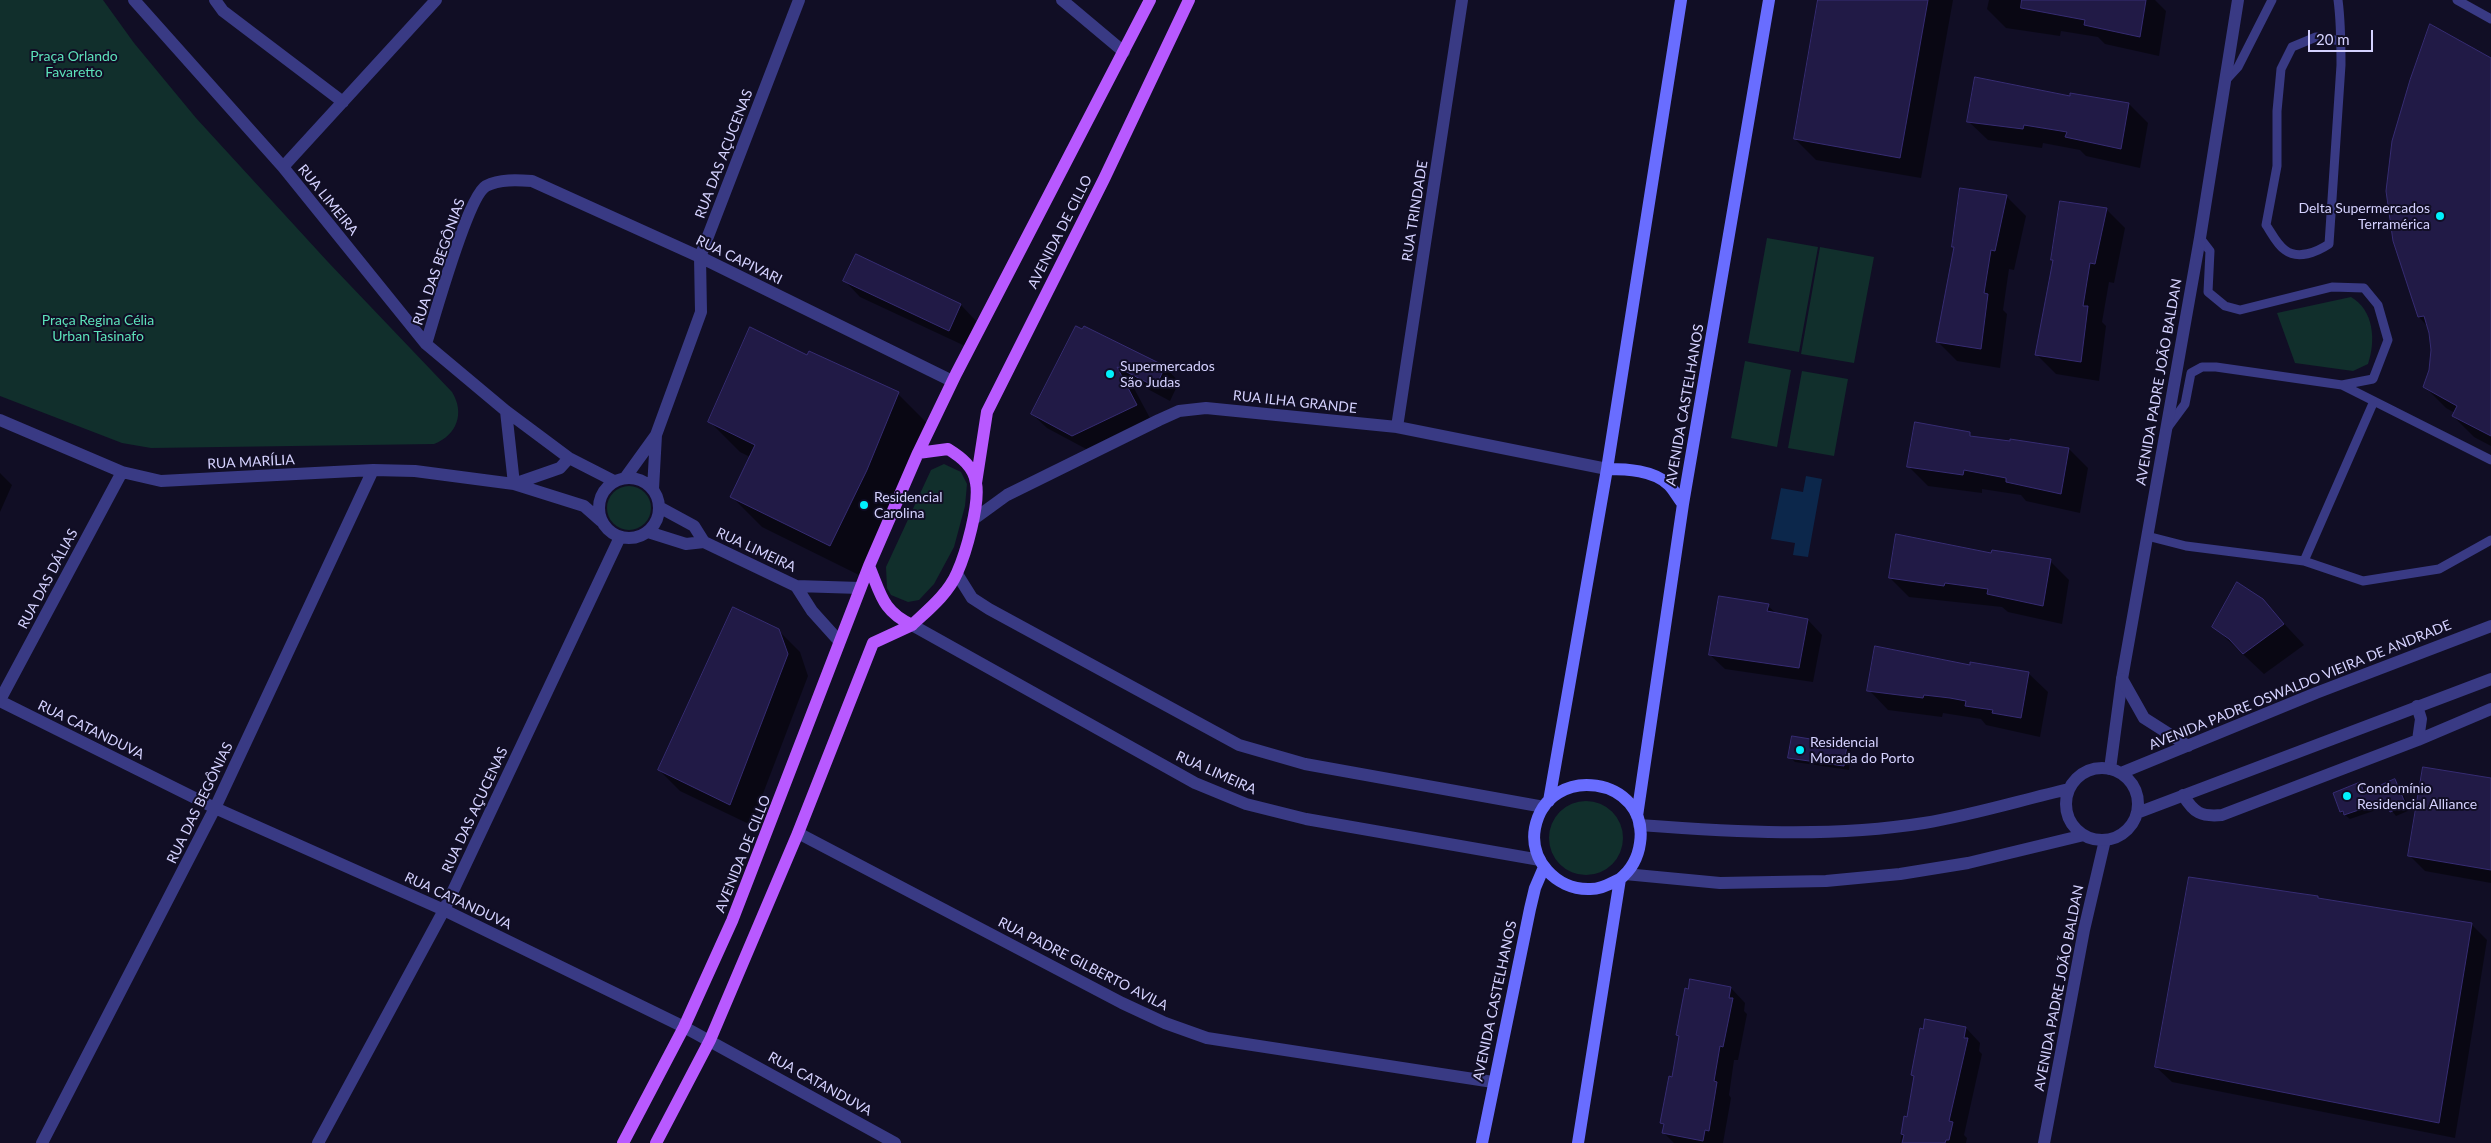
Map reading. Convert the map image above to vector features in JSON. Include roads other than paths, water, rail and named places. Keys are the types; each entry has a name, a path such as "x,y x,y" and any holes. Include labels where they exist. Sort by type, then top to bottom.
{"main road":[{"name":"AVENIDA DE CILLO","path":"623,1143 684,1027 740,903 860,588 918,454 952,381 1150,0"},
{"name":"AVENIDA DE CILLO","path":"656,1143 710,1040 798,833 874,643 912,625 938,600 957,574 974,519 976,482 987,412 1104,179 1189,0"},
{"path":"1623,877 1605,887 1588,889 1574,888 1560,882 1542,863 1535,845 1535,829 1546,804 1607,469 1681,0"},
{"name":"AVENIDA CASTELHANOS","path":"1578,1143 1623,877 1639,852 1641,836 1638,821 1683,504 1769,0"},
{"path":"918,454 948,449 965,460 976,482"},
{"path":"1607,469 1626,470 1657,478 1668,484 1683,504"},
{"path":"869,566 891,613 912,625"},
{"path":"1546,804 1561,791 1574,786 1588,784 1604,786 1619,794 1630,805 1638,821"},
{"name":"AVENIDA CASTELHANOS","path":"1482,1143 1493,1082 1542,863"}],"street":[{"name":"RUA LIMEIRA","path":"134,0 283,168 426,344 506,411 569,458 619,480"},
{"path":"215,0 223,11 343,102"},
{"path":"283,168 436,0"},
{"name":"RUA DAS AÇUCENAS","path":"653,489 656,435 701,312 700,257 799,0"},
{"path":"1062,0 1124,52"},
{"name":"RUA TRINDADE","path":"1397,427 1462,0"},
{"name":"AVENIDA PADRE JOÃO BALDAN","path":"2115,771 2122,679 2164,431 2200,238 2238,0"},
{"name":"RUA CAPIVARI","path":"508,180 532,181 700,257 952,381"},
{"name":"RUA DAS BEGÔNIAS","path":"426,344 470,207 485,187 508,180"},
{"name":"RUA ILHA GRANDE","path":"974,519 1007,495 1179,411 1206,408 1397,427 1607,469"},
{"path":"506,411 514,484"},
{"name":"RUA MARÍLIA","path":"0,420 122,472 161,481 373,470 415,470 514,484 584,506 602,521"},
{"name":"RUA DAS AÇUCENAS","path":"619,480 656,435"},
{"name":"RUA MARÍLIA","path":"514,484 560,468 569,458"},
{"name":"RUA DAS BEGÔNIAS","path":"42,1143 215,808 373,470"},
{"name":"RUA DAS DÁLIAS","path":"0,701 122,472"},
{"path":"638,478 653,489 659,507 658,516 648,532 639,536 620,537 612,533 602,521 599,503 602,494 619,480 638,478"},
{"name":"RUA LIMEIRA","path":"659,507 694,526 704,542"},
{"name":"RUA LIMEIRA","path":"648,532 686,544 704,542 796,586 860,588"},
{"name":"RUA DAS AÇUCENAS","path":"318,1143 444,910 620,537"},
{"path":"957,574 972,598 989,609 1239,745 1305,764 1546,804"},
{"name":"RUA LIMEIRA","path":"796,586 812,611 840,641"},
{"name":"RUA LIMEIRA","path":"912,625 1195,783 1246,804 1306,819 1542,863"},
{"name":"AVENIDA PADRE OSWALDO VIEIRA DE ANDRADE","path":"2069,789 2082,774 2090,770 2115,771 2188,746 2491,626"},
{"path":"2137,813 2491,678"},
{"path":"2122,679 2144,718 2188,746"},
{"name":"RUA CATANDUVA","path":"0,701 215,808 444,910 684,1027 895,1143"},
{"path":"2416,706 2421,719 2418,740"},
{"path":"2183,795 2191,808 2206,817 2222,815 2418,740 2491,709"},
{"path":"1623,877 1720,882 1826,881 1900,874 1968,863 2084,835 2105,840 2126,831 2137,813 2136,794 2133,786 2115,771"},
{"path":"1638,821 1721,831 1788,833 1842,831 1925,823 2069,789 2066,806 2068,815 2071,823 2084,835"},
{"name":"RUA PADRE GILBERTO AVILA","path":"798,833 1165,1023 1207,1038 1493,1082"},
{"name":"AVENIDA PADRE JOÃO BALDAN","path":"2044,1143 2084,930 2105,840"}],"lane":[{"path":"2224,82 2238,67 2272,0"},
{"path":"2338,0 2341,41 2342,65 2329,244 2315,253 2298,254 2285,250 2266,225 2276,166 2277,111 2281,69 2292,47 2316,38 2341,41"},
{"path":"2457,0 2491,19"},
{"path":"2164,431 2185,404 2191,373 2202,367 2342,384 2373,379 2388,340 2378,305 2364,288 2332,287 2240,310 2225,306 2208,292 2210,251 2200,238"},
{"path":"2342,384 2491,460"},
{"path":"2304,561 2374,401"},
{"path":"2147,536 2186,546 2304,561 2363,581 2439,568 2491,540"}],"water":[{"path":"1806,476 1822,479 1808,557 1793,555 1795,543 1771,539 1781,488 1803,492"}],"place":[{"name":"Delta Supermercados Terramérica","path":"2440,216"},
{"name":"Supermercados São Judas","path":"1110,374"},
{"name":"Residencial Carolina","path":"864,505"},
{"name":"Residencial Morada do Porto","path":"1800,750"},
{"name":"Condomínio Residencial Alliance","path":"2347,796"}],"park label":[{"name":"Praça Orlando Favaretto","path":"74,64"},
{"name":"Praça Regina Célia Urban Tasinafo","path":"98,328"}]}
